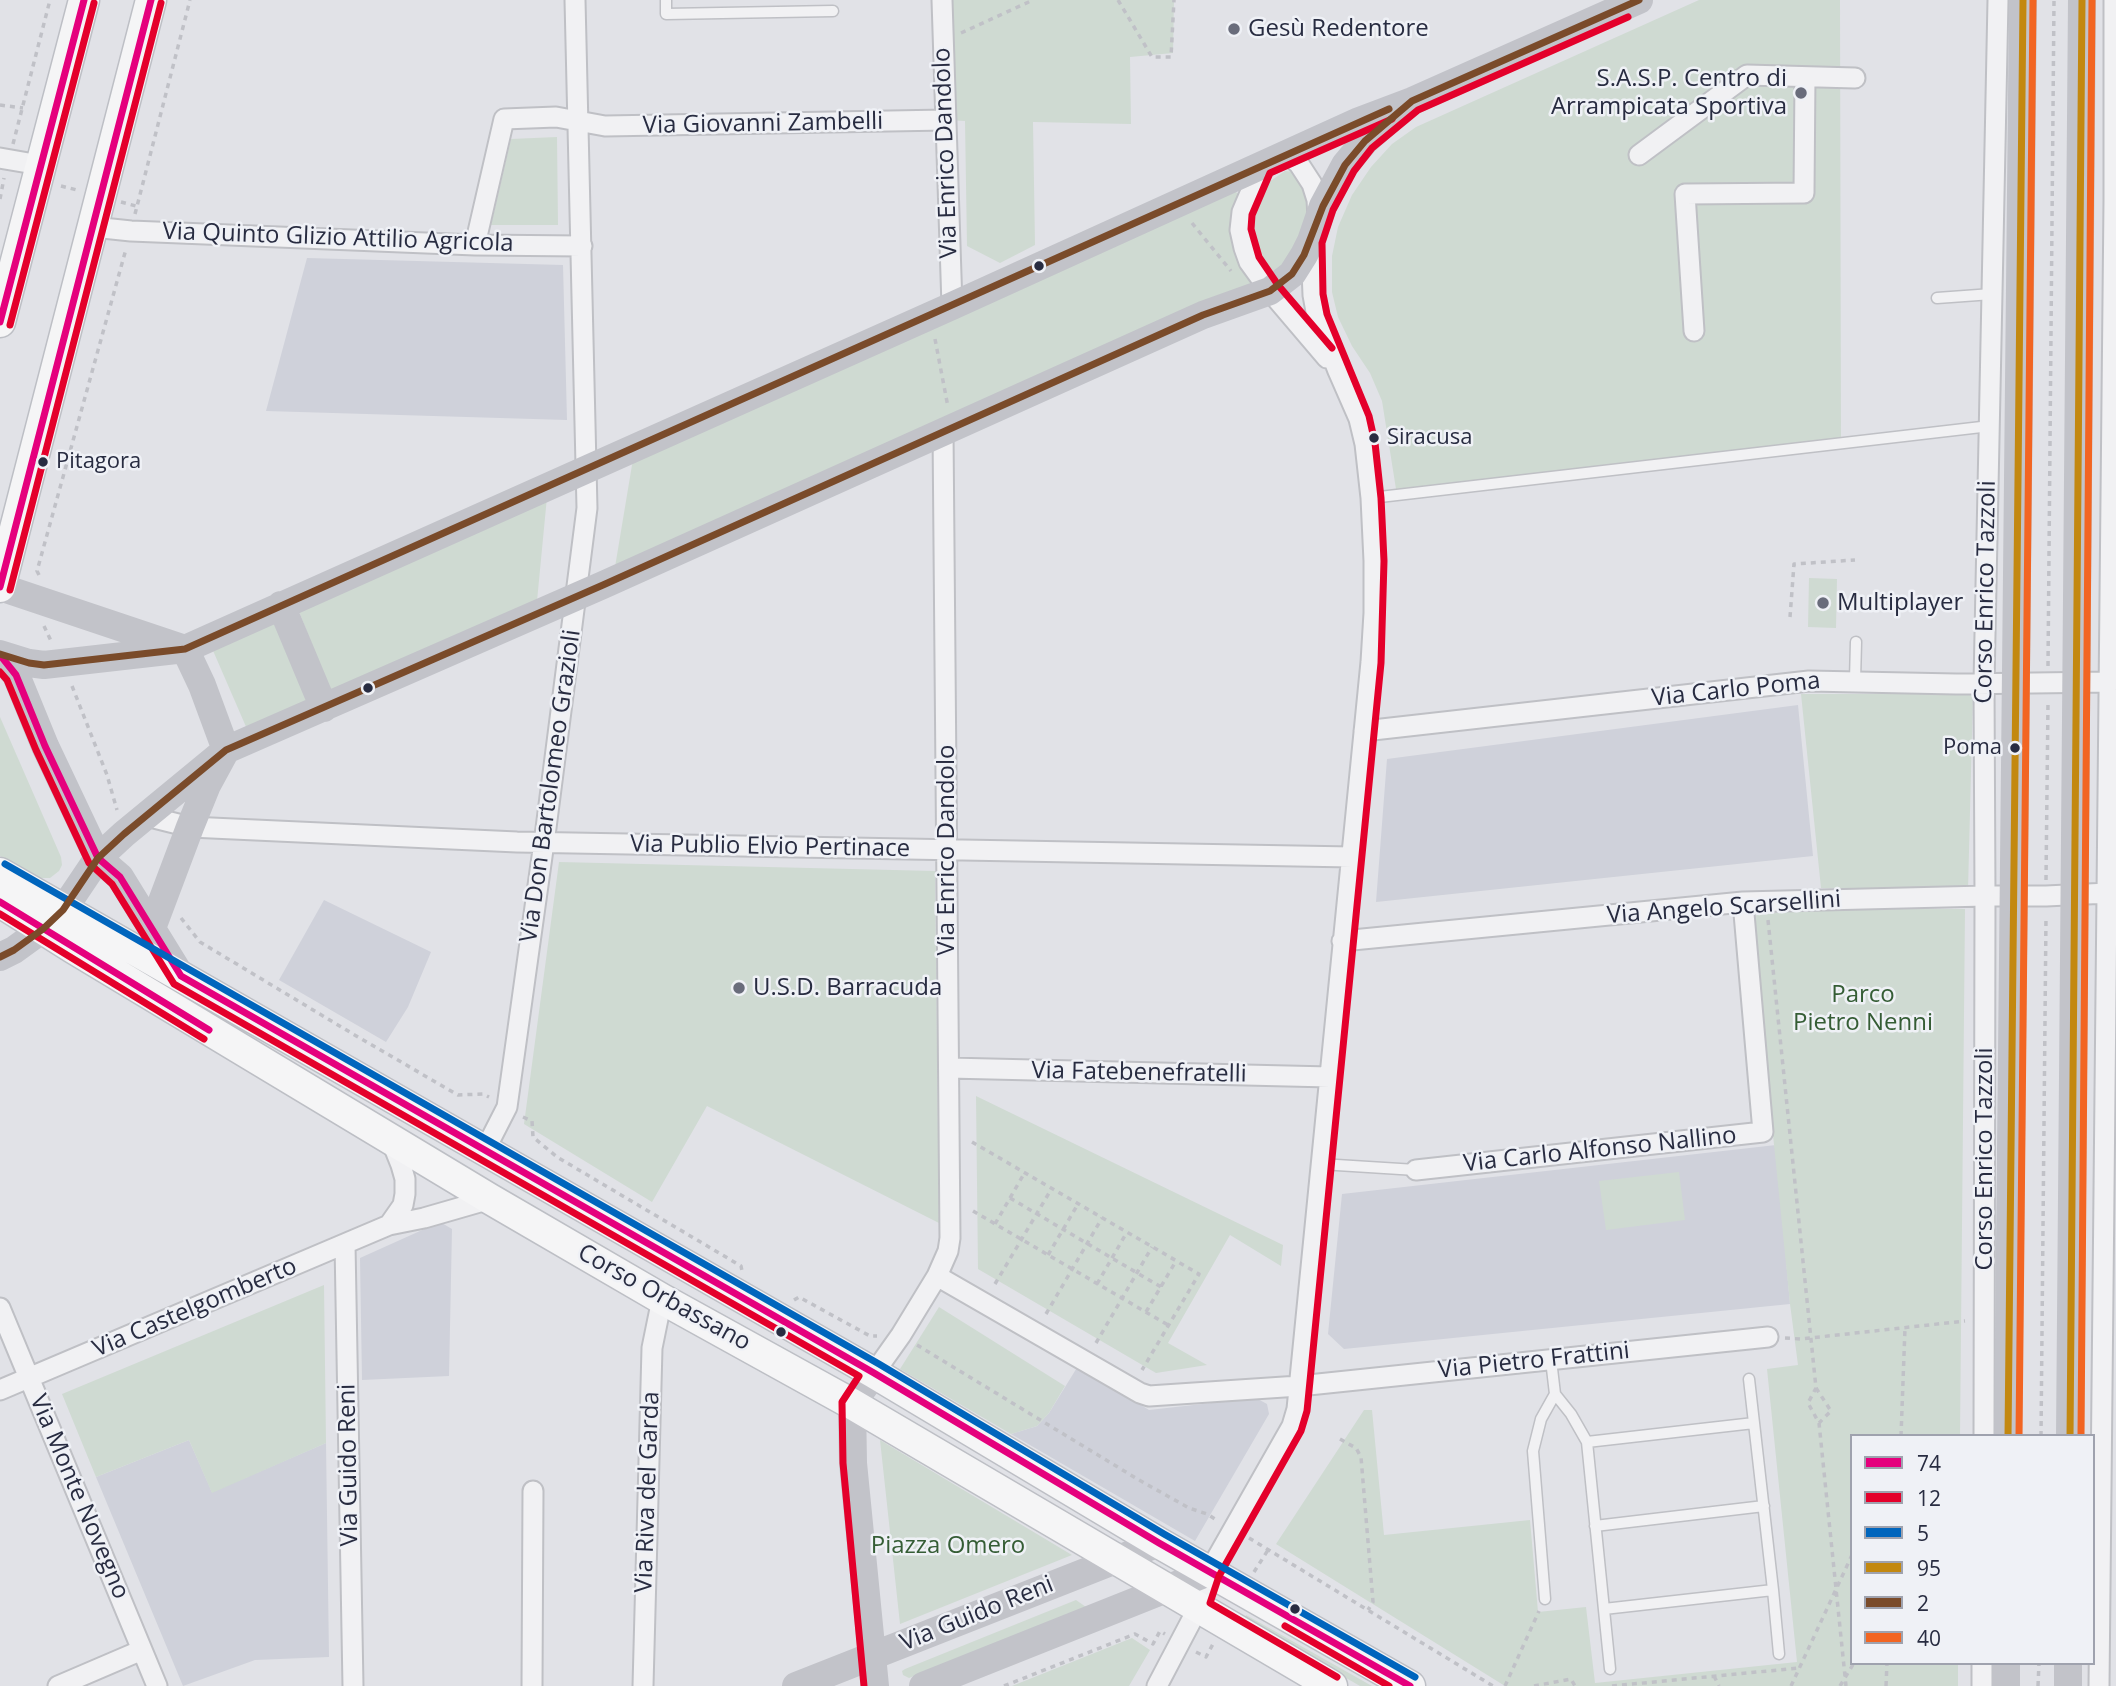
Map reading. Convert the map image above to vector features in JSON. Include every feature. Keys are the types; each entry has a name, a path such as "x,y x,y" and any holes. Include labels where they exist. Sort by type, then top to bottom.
{"main road":[{"path":"0,322 84,0"},
{"path":"0,587 152,0"},
{"name":"Corso Orbassano","path":"0,873 53,919 391,1140 662,1299 852,1404 1332,1686"},
{"name":"Corso Orbassano","path":"0,902 53,919 181,976 874,1373 1159,1543 1410,1686"}],"street":[{"name":"Via Don Bartolomeo Grazioli","path":"485,1150 507,1107 587,508 575,0"},
{"name":"Via Enrico Dandolo","path":"942,0 946,120 942,311"},
{"name":"Corso Enrico Tazzoli","path":"1983,1434 1984,683 1998,0"},
{"name":"Corso Enrico Tazzoli","path":"2008,1434 2023,0"},
{"path":"2070,1434 2060,895 2076,681 2082,0"},
{"path":"2099,1686 2096,1644 2108,893 2114,0"},
{"path":"0,654 44,665 185,649 1629,2"},
{"path":"1639,155 1747,75 1855,78"},
{"path":"1694,331 1685,194 1804,193 1805,77"},
{"path":"0,957 14,950 53,919 98,858 226,750 575,597 1203,315 1261,294 1292,274 1315,230 1331,188 1345,165 1365,141 1412,101"},
{"path":"475,245 504,119 556,117 579,123"},
{"name":"Via Giovanni Zambelli","path":"579,123 605,126 946,120"},
{"path":"1157,1686 1198,1608 1209,1572 1292,1426 1297,1409 1374,613 1371,498 1365,444 1359,418 1317,317 1313,295 1317,200 1298,163 1275,159"},
{"path":"1275,159 1242,212 1240,230 1249,262 1261,294 1338,371"},
{"path":"4,165 38,173"},
{"name":"Via Quinto Glizio Attilio Agricola","path":"93,227 131,231 475,245 582,246"},
{"name":"Via Enrico Dandolo","path":"874,1373 937,1276 948,1251 950,1238 947,850 950,427"},
{"path":"0,587 185,649 209,702 226,750 190,827 152,928"},
{"path":"281,606 324,708"},
{"path":"0,654 16,675 98,858"},
{"name":"Via Carlo Poma","path":"1364,731 1809,681 2110,682"},
{"name":"Via Publio Elvio Pertinace","path":"146,816 190,827 544,843 1352,857"},
{"name":"Corso Orbassano","path":"98,858 120,877 181,976"},
{"name":"Via Angelo Scarsellini","path":"1342,941 1743,902 2108,893"},
{"name":"Via Carlo Alfonso Nallino","path":"1416,1170 1763,1132 1743,902"},
{"name":"Via Fatebenefratelli","path":"949,1068 1330,1077"},
{"path":"389,1225 403,1205 405,1194 401,1165 391,1140"},
{"name":"Via Castelgomberto","path":"0,1390 389,1225 491,1199"},
{"name":"Via Guido Reni","path":"345,1244 353,1686"},
{"path":"937,1276 1149,1396 1299,1386"},
{"name":"Via Riva del Garda","path":"643,1686 652,1348 662,1299"},
{"name":"Via Monte Novegno","path":"0,1308 157,1686"},
{"name":"Via Pietro Frattini","path":"1299,1386 1769,1337"},
{"path":"874,1373 852,1404 853,1463 875,1686"},
{"path":"532,1686 533,1491"},
{"name":"Via Guido Reni","path":"796,1686 1159,1543"},
{"name":"Via Guido Reni","path":"923,1686 1209,1572"},
{"path":"58,1686 142,1650"},
{"path":"1982,1665 1982,1686"},
{"path":"2006,1665 2006,1686"},
{"path":"2068,1665 2068,1686"}],"lane":[{"path":"666,0 666,14 833,12"},
{"path":"1937,298 1992,294"},
{"path":"1371,498 1990,426"},
{"path":"1855,680 1856,642"},
{"path":"1321,1164 1416,1170"},
{"path":"1551,1360 1555,1394 1571,1414 1587,1443 1610,1670"},
{"path":"1749,1379 1779,1654"},
{"path":"1545,1600 1533,1451 1541,1419 1555,1394"},
{"path":"1587,1443 1754,1423"},
{"path":"1595,1525 1764,1506"},
{"path":"1604,1609 1773,1590"}],"path":[{"path":"0,199 4,165 23,108 50,0"},
{"path":"4,165 38,173 136,206 190,0"},
{"path":"943,42 1033,0"},
{"path":"1118,0 1152,57 1171,57 1174,0"},
{"path":"2041,1434 2060,895 2048,681 2054,0"},
{"path":"0,105 23,108"},
{"path":"1180,203 1184,213 1261,294"},
{"path":"124,834 107,775 82,709 41,621 40,600 44,583 37,571 131,231"},
{"path":"942,311 950,427"},
{"path":"1790,617 1794,564 1855,560"},
{"path":"163,897 200,942 458,1095 483,1094 532,1121 533,1137 557,1157 741,1266 742,1275"},
{"path":"1766,902 1816,1388 1831,1411 1819,1423"},
{"path":"972,1142 1199,1274 1142,1370"},
{"path":"995,1224 1025,1172"},
{"path":"995,1284 1052,1188"},
{"path":"1010,1198 1161,1287"},
{"path":"1048,1255 1078,1203"},
{"path":"973,1211 1168,1325"},
{"path":"1046,1314 1102,1218"},
{"path":"1097,1284 1127,1232"},
{"path":"1096,1343 1152,1247"},
{"path":"1146,1312 1176,1261"},
{"path":"791,1301 799,1297 870,1336 901,1335 1139,1480 1233,1529 1493,1686"},
{"path":"1769,1337 1811,1338 1961,1321 1984,1321"},
{"path":"1901,1434 1905,1328"},
{"path":"1816,1388 1808,1404 1819,1423 1846,1686"},
{"path":"1340,1438 1356,1447 1361,1457 1373,1602 1368,1610"},
{"path":"1243,1590 1268,1550"},
{"path":"1791,1686 1850,1559"},
{"path":"1505,1686 1545,1600"},
{"path":"1004,1686 1135,1634 1153,1644 1160,1632 1206,1657 1224,1623"},
{"path":"1840,1686 1853,1665"},
{"path":"1886,1686 1887,1665"},
{"path":"2038,1686 2039,1665"},
{"path":"1612,1686 1799,1668"},
{"path":"1714,1676 1719,1686"},
{"path":"1534,1686 1571,1679 1575,1686"}],"shaded area":[{"path":"307,258 563,265 567,420 266,411"},
{"path":"1798,705 1813,856 1376,902 1387,759"},
{"path":"324,900 431,952 408,1007 386,1042 279,980"},
{"path":"1776,1145 1790,1304 1344,1349 1328,1334 1342,1194"},
{"path":"440,1222 452,1229 449,1376 362,1380 360,1258"},
{"path":"1078,1366 1149,1410 1256,1398 1267,1404 1269,1414 1195,1541 1011,1434 1037,1426 1049,1413"},
{"path":"189,1440 212,1492 326,1443 329,1657 255,1660 183,1686 96,1477"}],"green space":[{"path":"942,0 1174,0 1173,53 1130,57 1131,124 1033,122 1035,245 1000,263 967,246 965,121 946,120"},
{"path":"1699,0 1840,0 1841,439 1396,489 1382,401 1370,373 1352,346 1338,317 1332,292 1332,256 1338,227 1352,195 1371,167 1392,144 1416,127"},
{"path":"557,137 558,225 491,225 511,139"},
{"path":"1285,171 1296,172 1310,201 1304,241 1271,277 1252,246 1251,219 1260,193 1269,182"},
{"path":"1234,191 1241,195 1256,283 615,567 633,459"},
{"path":"547,497 537,601 331,693 298,609"},
{"name":"Multiplayer","path":"1809,578 1837,579 1836,628 1808,627"},
{"path":"276,618 311,701 247,729 211,646"},
{"path":"1801,694 1973,694 1968,890 1821,888"},
{"path":"0,717 61,857 62,865 59,871 50,878 37,878 0,856"},
{"name":"U.S.D. Barracuda","path":"559,862 935,871 939,1223 707,1106 652,1202 524,1124"},
{"name":"Parco Pietro Nenni","path":"1812,908 1965,909 1960,1434 1850,1434 1850,1665 1958,1665 1958,1686 1505,1686 1276,1544 1364,1410 1372,1410 1384,1535 1530,1520 1538,1612 1586,1607 1595,1683 1797,1662 1767,1369 1798,1365 1751,916"},
{"path":"976,1096 1283,1245 1281,1266 1230,1235 1168,1343 1207,1365 1156,1373 978,1269"},
{"path":"1679,1172 1685,1220 1606,1230 1599,1181"},
{"path":"324,1285 326,1443 212,1493 189,1440 96,1477 62,1394"},
{"path":"939,1307 1065,1386 1049,1413 1037,1426 1011,1434 900,1369"},
{"name":"Piazza Omero","path":"880,1440 1072,1555 900,1624"},
{"path":"1076,1600 1086,1607 909,1678 903,1675 902,1671 905,1669"},
{"path":"1246,1615 1372,1686 1360,1686 1244,1619"},
{"path":"1132,1638 1150,1650 1129,1686 1012,1686"}],"transit line":[{"name":"74","path":"0,322 84,0"},
{"name":"74","path":"0,587 151,0"},
{"name":"2","path":"0,957 43,929 63,910 98,858 226,750 603,585 1203,315 1270,291 1292,274 1304,255 1323,206 1345,165 1365,141 1412,101 1639,0"},
{"name":"95","path":"2008,1434 2023,0"},
{"name":"40","path":"2019,1434 2033,0"},
{"name":"95","path":"2070,1434 2082,0"},
{"name":"40","path":"2081,1434 2092,0"},
{"name":"12","path":"10,325 94,3"},
{"name":"12","path":"10,590 161,3"},
{"name":"12","path":"1337,1677 1210,1603 1219,1576 1301,1431 1307,1411 1381,663 1384,561 1375,443 1369,416 1327,314 1323,294 1322,243 1333,210 1354,171 1372,148 1418,110 1628,17"},
{"name":"2","path":"0,654 44,665 185,649 1389,109"},
{"name":"12","path":"1332,348 1278,285 1259,257 1251,229 1252,215 1270,173 1392,119"},
{"name":"74","path":"0,655 16,675 45,746 98,858 120,877 181,976 874,1373 1159,1543 1410,1686"},
{"name":"12","path":"0,672 7,680 36,750 89,863 112,884 174,984 859,1376 842,1402 843,1463 864,1686"},
{"name":"5","path":"5,864 879,1364 1164,1534 1415,1677"},
{"name":"74","path":"0,902 209,1030"},
{"name":"12","path":"0,914 204,1039"},
{"name":"12","path":"1285,1626 1389,1686"}],"place":[{"name":"Gesù Redentore","path":"1234,29"},
{"name":"S.A.S.P. Centro di Arrampicata Sportiva","path":"1801,93"},
{"name":"Siracusa","path":"1374,438"},
{"name":"Pitagora","path":"43,462"},
{"name":"Multiplayer","path":"1823,603"},
{"name":"Poma","path":"2015,748"},
{"name":"U.S.D. Barracuda","path":"739,988"}]}
